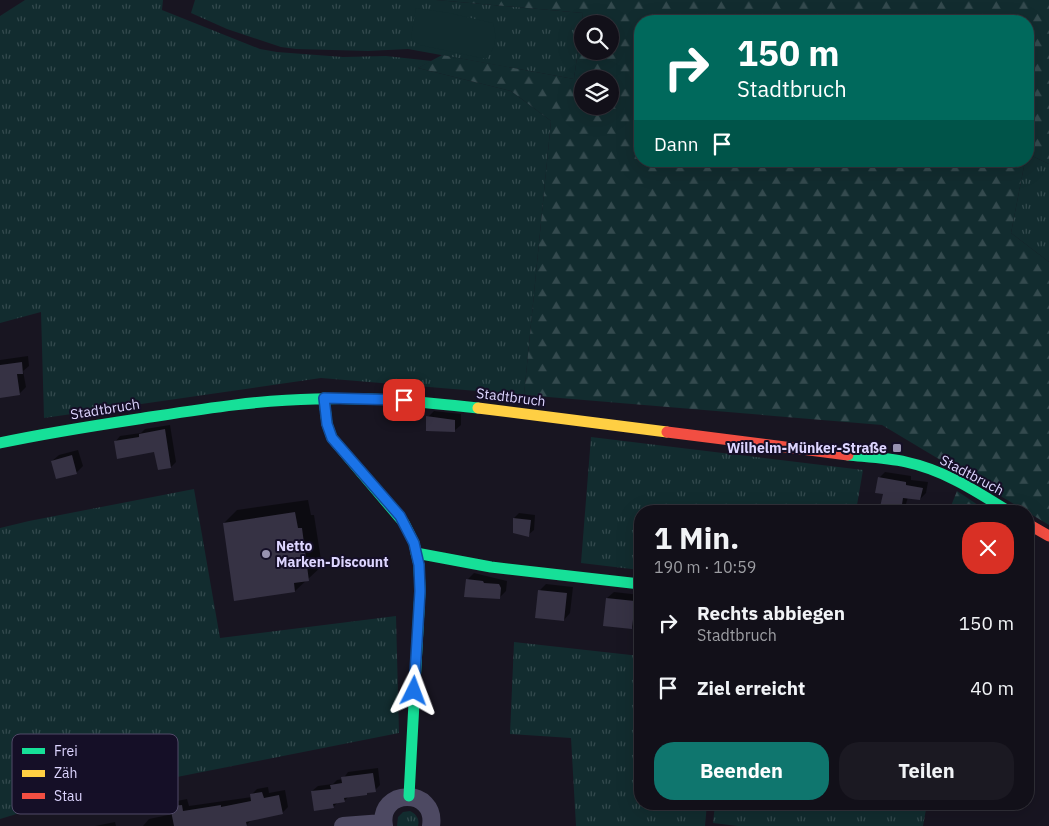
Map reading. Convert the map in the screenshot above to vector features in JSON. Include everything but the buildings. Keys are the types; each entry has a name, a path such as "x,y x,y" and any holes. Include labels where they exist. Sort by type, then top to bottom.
{"street":[{"name":"Stadtbruch","path":"0,443 47,433 260,401 324,398 419,400 905,462 920,465 952,478 998,505"},
{"path":"324,398 327,424 332,438 400,516 409,532 419,565 420,591 409,796"},
{"path":"1034,527 1049,536"},
{"path":"416,553 491,567 634,583"},
{"path":"343,826 384,825 384,815 387,807 400,797 409,796 424,802 429,809 431,826"}],"green space":[{"path":"25,0 163,0 162,10 260,49 343,57 386,56 432,61 418,68 511,91 551,121 524,395 321,378 44,418 41,312 0,323 0,16"},
{"path":"195,0 436,0 583,13 583,15 574,15 574,60 577,60 574,79 408,49 368,51 281,47 227,29 191,13"},
{"path":"436,0 1049,0 1049,164 1034,157 1034,15 634,15 634,167 1024,167 1011,233 1049,262 1049,525 1034,516 1034,505 1016,505 882,425 524,395 551,121 511,91 418,68 442,55 574,79 574,115 619,115 619,70 575,70 577,60 619,60 619,15 583,15 583,13"},
{"path":"416,8 493,23 495,38 492,51 486,59 420,45 413,41 411,37"},
{"path":"1034,157 1049,164 1049,262 1011,233 1024,167 1034,167"},
{"path":"591,437 863,470 857,505 634,505 634,569 581,563"},
{"path":"194,489 220,638 396,616 399,733 178,777 178,734 12,734 12,814 16,814 0,819 0,528"},
{"path":"957,491 978,505 951,505"},
{"path":"514,642 634,655 634,810 706,810 705,826 576,826 571,738 510,734"},
{"path":"714,810 926,810 923,826 738,826 713,823"},
{"path":"410,811 417,817 418,826 397,826 398,817 403,812"}],"traffic: fast":[{"path":"324,398 327,424 332,438 404,523 414,543 419,565 420,591 409,796"},
{"path":"0,443 204,409 271,401 377,399 478,408"},
{"path":"848,455 899,461 933,470 959,482 998,505"},
{"path":"416,553 491,567 634,583"}],"traffic: slow":[{"path":"478,408 667,432"}],"traffic: jam":[{"path":"667,432 848,455"},
{"path":"1034,527 1049,536"}],"place":[{"name":"Wilhelm-Münker-Straße","path":"897,448"},
{"name":"Netto Marken-Discount","path":"266,554"}],"route":[{"path":"404,400 324,398 327,424 332,438 400,516 414,543 419,565 420,591 414,691"}]}
